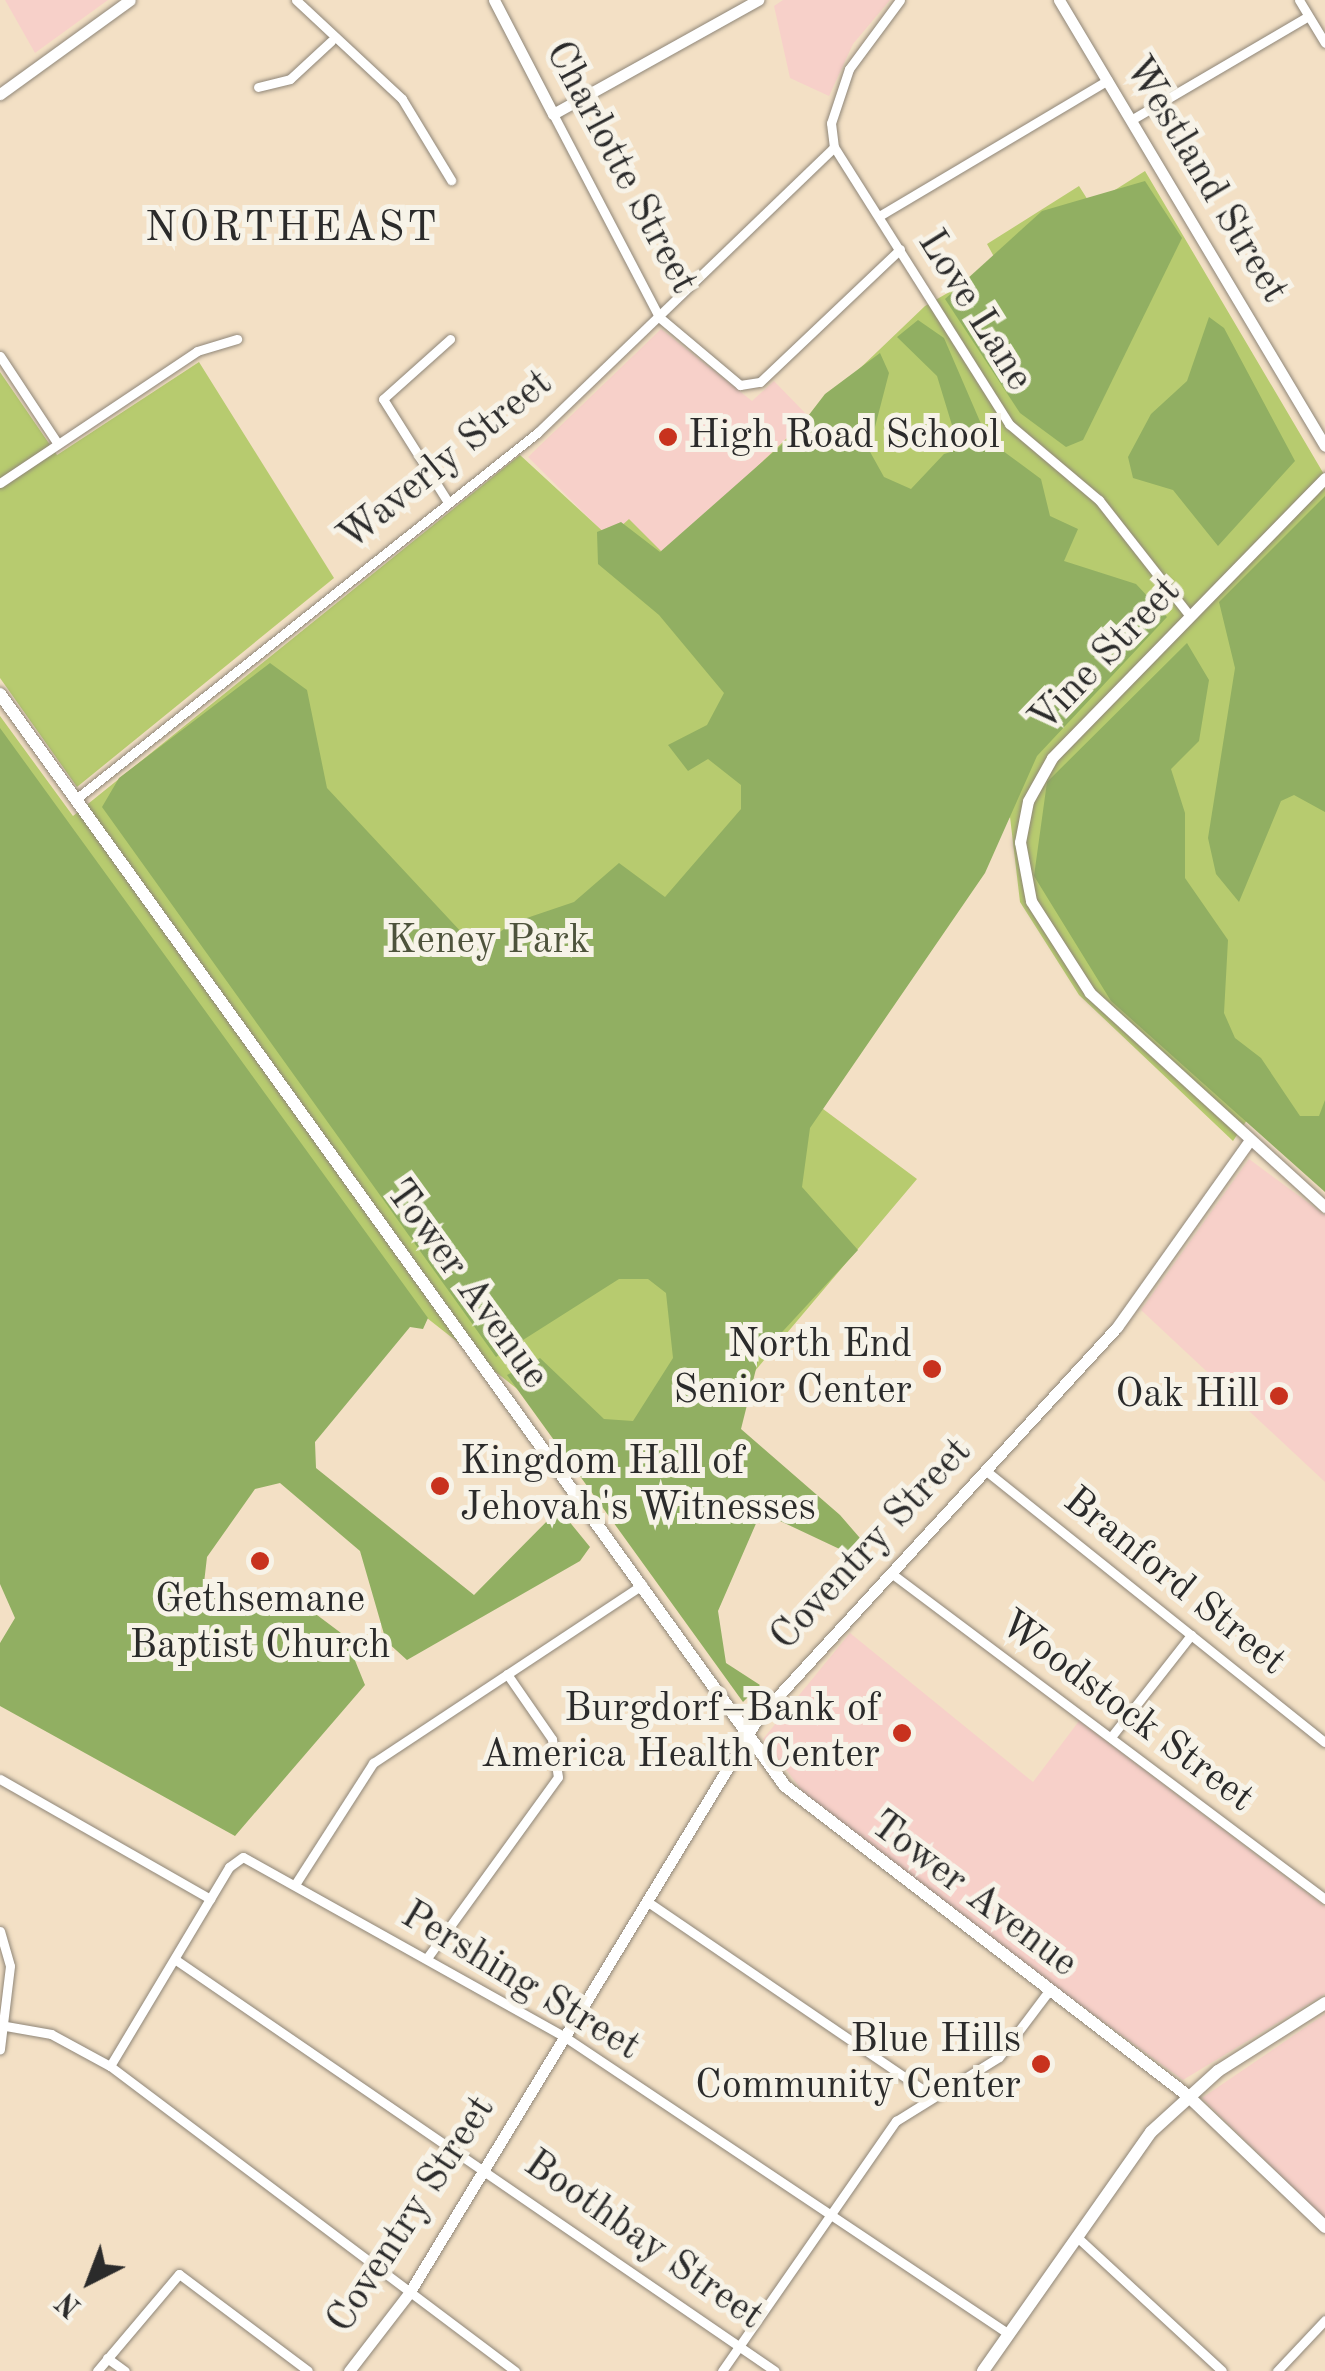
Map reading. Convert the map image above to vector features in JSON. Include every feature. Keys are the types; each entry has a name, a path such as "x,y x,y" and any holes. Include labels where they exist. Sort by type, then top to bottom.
{"main road":[{"name":"Tower Avenue","path":"0,694 747,1735 820,1822 1187,2095 1325,2227"},
{"path":"983,2371 1076,2237 1187,2095 1325,2003"}],"street":[{"path":"0,94 130,0"},
{"path":"296,0 331,41 402,99 452,180"},
{"name":"Charlotte Street","path":"494,0 659,317 753,388 900,249"},
{"path":"553,114 758,0"},
{"path":"834,147 831,124 849,69 900,0"},
{"path":"1298,0 1325,43"},
{"name":"Westland Street","path":"1063,2 1325,446"},
{"path":"1131,120 1308,16"},
{"path":"258,87 290,79 331,41"},
{"path":"878,216 1108,80"},
{"name":"Love Lane","path":"834,147 1009,424 1099,500 1190,616"},
{"name":"Waverly Street","path":"76,799 446,500 537,434 834,147"},
{"path":"0,483 197,351 237,338"},
{"path":"446,500 383,399 450,339"},
{"path":"0,356 58,444"},
{"name":"Vine Street","path":"1250,1140 1098,1002 1038,917 1020,842 1038,777 1325,478"},
{"path":"1250,1140 1325,1208"},
{"name":"Coventry Street","path":"349,2371 409,2293 747,1735 1124,1319 1250,1140"},
{"name":"Branford Street","path":"985,1470 1325,1742"},
{"name":"Woodstock Street","path":"891,1573 1325,1899"},
{"path":"296,1884 361,1774 642,1585"},
{"path":"1111,1738 1191,1635"},
{"path":"427,1958 558,1777 552,1739 507,1674"},
{"path":"0,1779 210,1899 110,2066"},
{"name":"Pershing Street","path":"210,1899 244,1858 296,1884 565,2037 1009,2334"},
{"path":"648,1902 929,2094"},
{"path":"0,1931 10,1966 0,2049"},
{"name":"Boothbay Street","path":"176,1960 486,2166 775,2371"},
{"path":"722,2371 896,2121 929,2094 999,2057 1048,1992"},
{"path":"2,2025 51,2034 110,2066 515,2371"},
{"path":"1076,2237 1222,2371"},
{"path":"97,2371 174,2275 308,2371"},
{"path":"1277,2371 1325,2320"},
{"path":"107,2358 125,2371"}],"shaded area":[{"path":"5,0 108,0 35,53"},
{"path":"783,0 890,0 853,44 829,96 790,78 774,6"},
{"name":"High Road School","path":"661,329 752,401 774,381 809,417 665,556 609,538 528,457"},
{"name":"Oak Hill","path":"1249,1159 1325,1215 1325,1482 1141,1310"},
{"path":"850,1633 1033,1782 1079,1721 1325,1907 1325,1994 1183,2080 943,1904 803,1792 763,1739"},
{"path":"1325,2014 1325,2219 1202,2098"}],"green space":[{"name":"Keney Park","path":"1145,171 1325,476 1325,1187 1247,1120 1233,1141 1079,995 1020,902 1010,817 811,1100 917,1179 673,1468 525,1395 385,1285 0,1558 0,716 73,816 520,455 609,537 629,519 665,555 925,306 998,264 987,244 1079,186 1091,205"},
{"path":"1145,181 1182,238 1083,440 1066,447 1020,413 945,299 1042,211"},
{"path":"1209,317 1224,328 1295,461 1218,546 1173,490 1133,478 1128,457 1151,414 1187,381"},
{"path":"918,320 944,338 988,440 1041,479 1050,516 1078,529 1064,561 1136,584 1167,617 1037,756 985,873 810,1128 802,1187 858,1250 759,1357 741,1429 840,1515 866,1545 865,1561 761,1512 718,1611 726,1663 760,1685 743,1702 507,1375 540,1358 604,1419 633,1421 673,1358 666,1293 648,1279 619,1279 496,1357 102,807 119,778 270,663 307,690 327,788 477,949 512,923 574,902 619,863 665,897 741,809 741,785 708,759 688,771 668,745 707,725 724,693 659,615 598,564 597,532 621,522 660,552 795,433 825,394 880,353 889,373 869,450 884,477 911,489 944,454 971,446 955,435 937,376 897,337"},
{"path":"199,362 334,578 77,787 0,678 0,372 57,455"},
{"path":"1325,496 1325,812 1294,795 1281,801 1239,902 1216,874 1208,838 1235,668 1219,602"},
{"path":"1187,643 1209,680 1199,741 1171,769 1185,813 1185,878 1228,940 1224,1013 1235,1038 1261,1058 1300,1116 1319,1116 1325,1100 1325,1192 1111,1001 1034,876 1047,782"},
{"path":"0,728 428,1318 423,1329 410,1327 315,1442 316,1468 474,1595 559,1509 590,1547 580,1561 407,1660 386,1641 360,1551 280,1483 255,1489 207,1557 204,1583 274,1610 317,1615 345,1636 365,1685 235,1836 0,1706 0,1643 15,1618 0,1584"}],"place":[{"name":"High Road School","path":"668,437"},
{"name":"North End Senior Center","path":"932,1369"},
{"name":"Oak Hill","path":"1279,1396"},
{"name":"Kingdom Hall of Jehovah's Witnesses","path":"440,1486"},
{"name":"Gethsemane Baptist Church","path":"260,1561"},
{"name":"Burgdorf–Bank of America Health Center","path":"902,1733"},
{"name":"Blue Hills Community Center","path":"1041,2064"}],"district":[{"name":"NORTHEAST","path":"292,229"}]}
